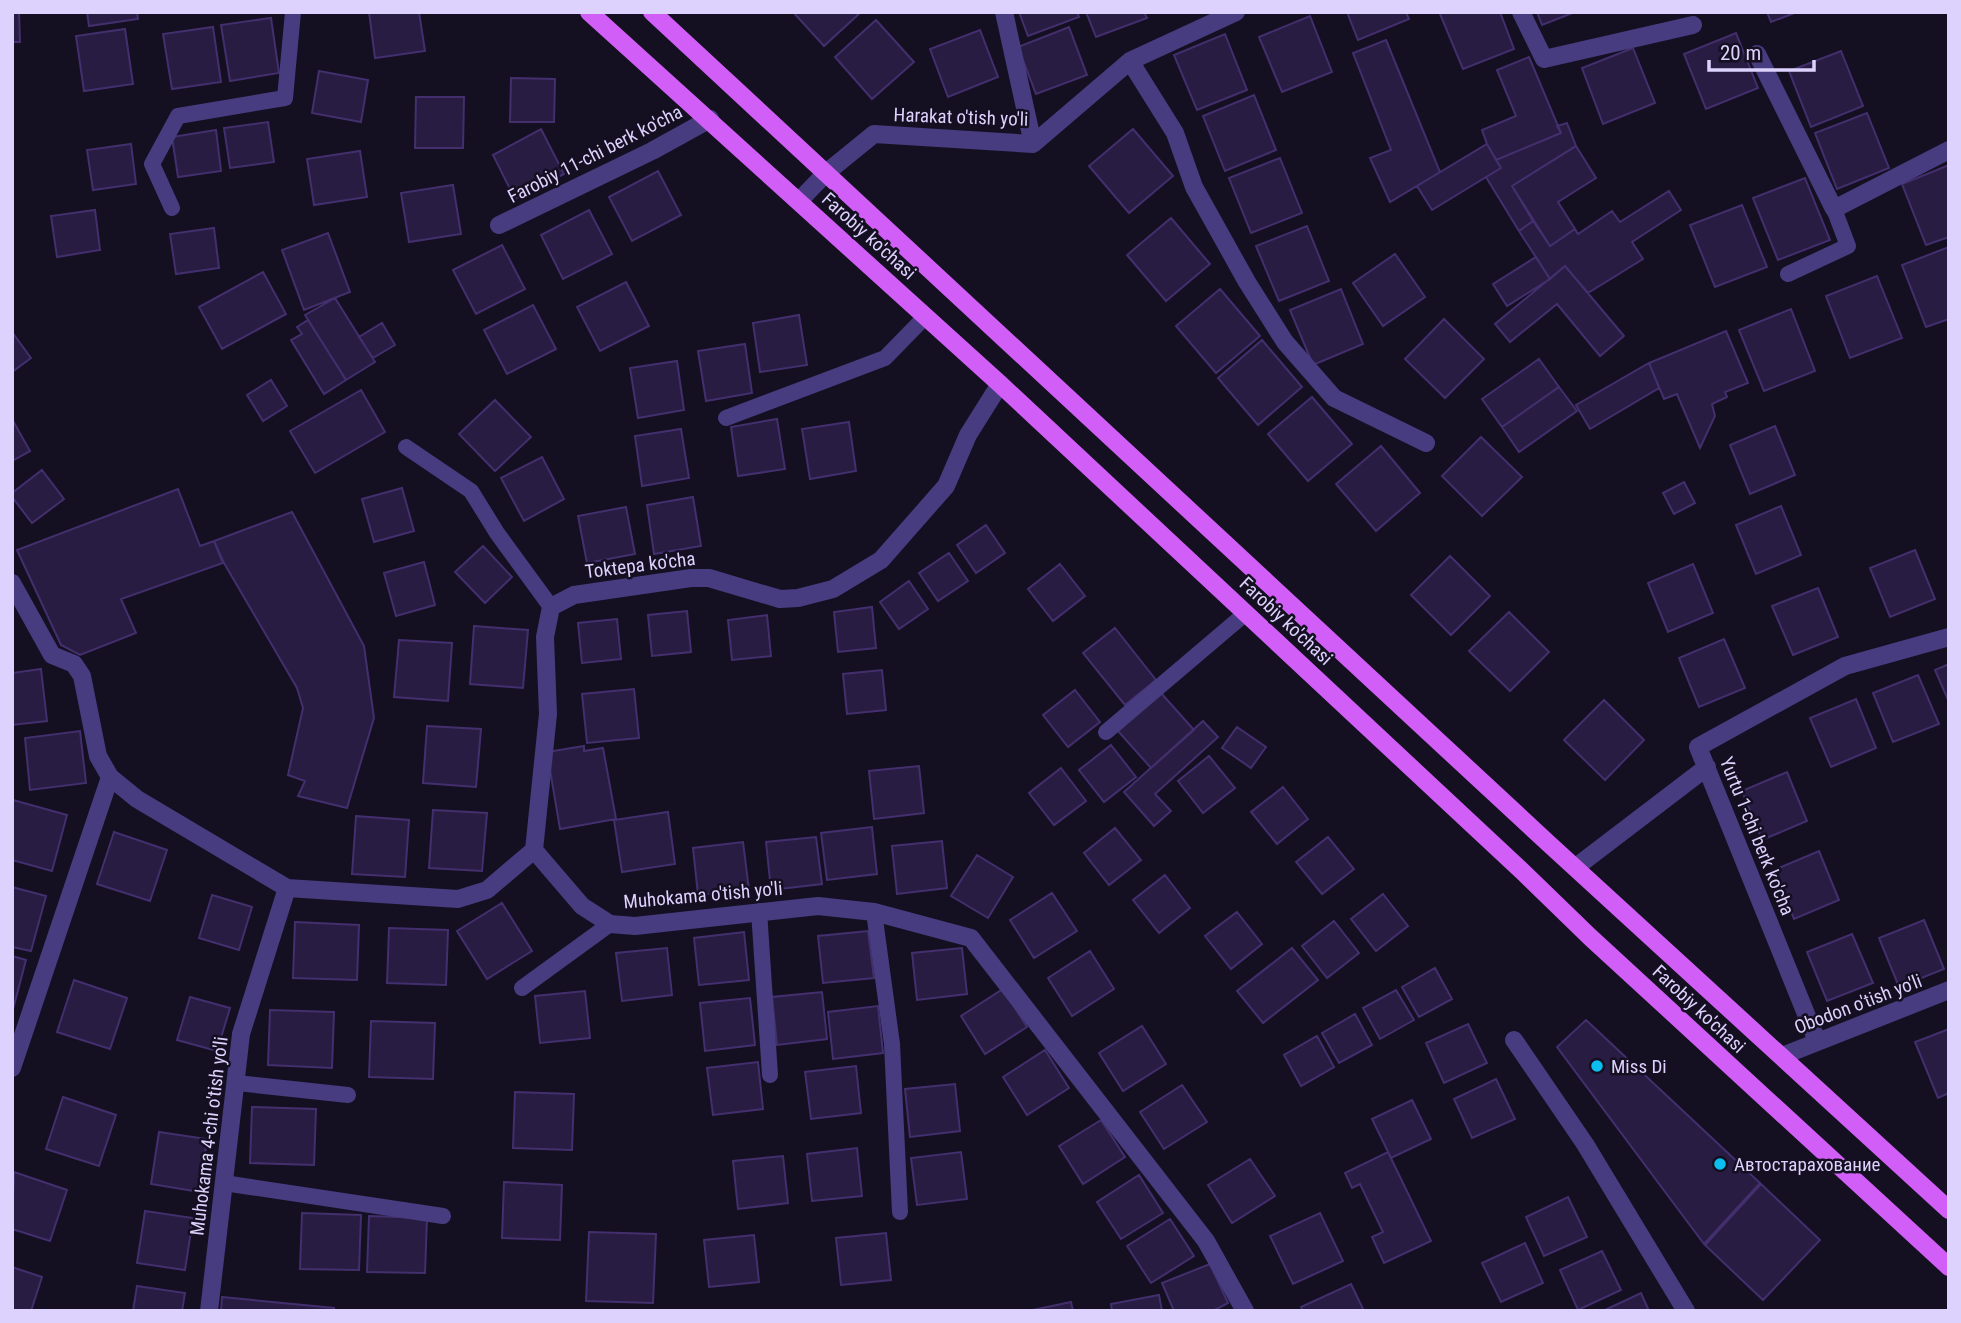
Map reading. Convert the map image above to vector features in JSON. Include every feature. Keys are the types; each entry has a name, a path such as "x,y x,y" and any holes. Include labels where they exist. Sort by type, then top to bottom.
{"main road":[{"name":"Farobiy ko'chasi","path":"589,12 1000,384 1590,937 1949,1267"},
{"name":"Farobiy ko'chasi","path":"652,12 1949,1210"}],"street":[{"path":"1004,12 1033,144"},
{"name":"Harakat o'tish yo'li","path":"799,201 825,173 874,134 1033,144 1130,61 1236,12"},
{"path":"1521,12 1544,59 1693,25"},
{"path":"1757,54 1834,209 1949,150"},
{"path":"1130,61 1175,133 1194,187 1247,282 1285,342 1334,398 1426,443"},
{"name":"Farobiy 11-chi berk ko'cha","path":"499,225 652,151 710,119"},
{"name":"Toktepa ko'cha","path":"551,607 575,595 691,578 709,578 780,599 797,598 833,589 881,560 946,486 968,435 1000,384"},
{"path":"12,583 52,655 74,664 82,676 98,756 110,777 136,799 287,888 458,899 487,890 534,850 548,714 545,637 551,607"},
{"name":"Yurtu 1-chi berk ko'cha","path":"1817,1041 1698,747 1845,666 1949,637"},
{"path":"1576,867 1707,767"},
{"path":"12,1068 110,777"},
{"name":"Muhokama o'tish yo'li","path":"534,850 582,906 610,924 635,926 818,906 874,912 971,938 1206,1241 1245,1311"},
{"name":"Muhokama 4-chi o'tish yo'li","path":"209,1311 241,1034 287,888"},
{"name":"Obodon o'tish yo'li","path":"1782,1056 1949,990"},
{"path":"1514,1040 1585,1144 1686,1311"}],"lane":[{"path":"172,208 152,164 178,116 285,98 293,12"},
{"path":"1788,274 1848,246 1834,209"},
{"path":"726,418 885,358 926,316"},
{"path":"406,447 471,491 497,533 551,607"},
{"path":"1106,732 1247,613"},
{"path":"759,911 770,1075"},
{"path":"874,912 891,1044 900,1212"},
{"path":"522,988 610,924"},
{"path":"237,1083 348,1095"},
{"path":"224,1183 443,1216"}],"building":[{"path":"12,12 19,12 20,42 12,42"},
{"path":"87,12 137,12 138,19 89,26"},
{"path":"369,12 419,12 425,51 375,58"},
{"path":"793,12 861,12 824,46"},
{"path":"1019,12 1077,12 1079,17 1028,36"},
{"path":"1086,12 1144,12 1147,18 1096,37"},
{"path":"1347,12 1406,12 1409,19 1358,40"},
{"path":"1500,12 1514,49 1463,69 1440,14"},
{"path":"1537,12 1575,12 1542,25"},
{"path":"1767,12 1797,12 1771,22"},
{"path":"1310,16 1332,72 1282,92 1259,37"},
{"path":"271,18 279,73 230,81 221,25"},
{"path":"876,20 914,62 872,99 835,57"},
{"path":"213,27 221,82 172,89 163,34"},
{"path":"1069,27 1087,75 1036,94 1018,47"},
{"path":"125,29 133,84 84,91 76,36"},
{"path":"980,30 998,77 948,97 930,49"},
{"path":"1736,33 1758,88 1706,109 1684,54"},
{"path":"1225,34 1247,90 1197,110 1174,55"},
{"path":"1386,40 1440,172 1390,202 1370,158 1391,150 1353,53"},
{"path":"1633,48 1655,103 1603,124 1582,68"},
{"path":"1841,51 1863,106 1811,127 1789,71"},
{"path":"1529,57 1561,133 1496,160 1482,130 1516,116 1497,70"},
{"path":"319,71 368,80 361,122 312,113"},
{"path":"511,78 555,79 554,122 510,122"},
{"path":"1254,95 1276,150 1225,171 1203,116"},
{"path":"416,97 464,97 463,148 415,148"},
{"path":"1867,113 1889,168 1837,189 1815,133"},
{"path":"268,122 274,162 230,168 224,128"},
{"path":"1567,123 1576,146 1512,186 1533,221 1519,231 1486,177 1501,168 1496,160 1561,133 1557,126"},
{"path":"541,129 564,174 515,199 493,155"},
{"path":"1133,129 1173,176 1129,213 1089,166"},
{"path":"216,130 221,171 178,177 172,137"},
{"path":"131,144 136,184 93,190 87,150"},
{"path":"1487,144 1501,168 1432,210 1417,186"},
{"path":"1576,146 1596,178 1558,202 1575,229 1550,246 1512,186"},
{"path":"360,151 367,197 314,205 307,159"},
{"path":"1280,158 1302,213 1251,233 1229,178"},
{"path":"1949,165 1949,237 1926,245 1902,184"},
{"path":"658,171 681,215 632,241 609,197"},
{"path":"1805,178 1830,240 1778,260 1753,198"},
{"path":"453,185 461,234 409,242 401,193"},
{"path":"1669,191 1681,210 1632,242 1643,259 1588,293 1565,266 1550,279 1519,231 1533,221 1550,246 1575,229 1578,234 1612,211 1620,222"},
{"path":"1742,205 1767,267 1715,287 1690,225"},
{"path":"95,210 100,250 57,257 51,216"},
{"path":"589,210 612,254 563,279 541,235"},
{"path":"1171,218 1210,264 1166,301 1127,255"},
{"path":"1307,226 1329,281 1279,301 1256,246"},
{"path":"214,228 219,268 176,274 170,234"},
{"path":"328,233 350,292 304,310 282,250"},
{"path":"502,245 525,289 476,314 453,270"},
{"path":"1949,247 1949,319 1926,327 1902,265"},
{"path":"1395,254 1425,297 1383,326 1353,283"},
{"path":"1536,257 1550,279 1507,306 1493,284"},
{"path":"1565,266 1624,336 1600,356 1557,304 1510,342 1495,324"},
{"path":"263,272 286,314 222,349 199,307"},
{"path":"1877,276 1902,338 1850,358 1826,296"},
{"path":"626,282 649,326 600,351 577,307"},
{"path":"1220,289 1260,336 1216,373 1176,326"},
{"path":"1341,289 1363,344 1313,365 1290,310"},
{"path":"335,298 375,362 346,380 305,315"},
{"path":"533,305 556,349 507,374 484,330"},
{"path":"1791,309 1815,371 1764,391 1739,330"},
{"path":"799,315 807,365 760,372 753,323"},
{"path":"1444,319 1484,359 1445,398 1405,359"},
{"path":"308,320 346,380 324,394 291,340 302,334 297,327"},
{"path":"382,323 395,345 373,358 359,337"},
{"path":"1726,331 1748,383 1725,392 1727,397 1712,404 1715,416 1700,448 1677,394 1664,399 1649,363"},
{"path":"12,332 31,358 12,372"},
{"path":"1262,340 1302,387 1258,425 1218,378"},
{"path":"745,344 752,393 706,401 698,351"},
{"path":"1539,359 1559,387 1502,427 1482,399"},
{"path":"677,361 684,410 638,418 630,368"},
{"path":"1649,363 1659,388 1590,429 1576,405"},
{"path":"271,380 287,406 263,421 247,395"},
{"path":"1559,387 1577,411 1519,452 1502,427"},
{"path":"361,390 385,432 315,473 290,431"},
{"path":"1312,397 1352,444 1308,481 1268,434"},
{"path":"495,400 531,437 495,471 459,434"},
{"path":"12,419 30,451 12,461"},
{"path":"777,419 785,469 738,476 731,427"},
{"path":"849,422 856,471 810,479 802,429"},
{"path":"1775,426 1795,475 1750,494 1730,445"},
{"path":"681,429 689,478 642,486 635,436"},
{"path":"1481,437 1522,477 1482,516 1442,476"},
{"path":"1381,446 1420,493 1376,531 1336,484"},
{"path":"542,457 564,499 524,521 501,478"},
{"path":"42,470 64,499 32,523 12,497 12,493"},
{"path":"1684,482 1695,503 1674,514 1663,493"},
{"path":"402,488 414,531 374,542 362,499"},
{"path":"178,489 200,546 214,541 223,563 121,599 136,633 80,655 61,645 17,550"},
{"path":"693,497 701,546 654,554 647,505"},
{"path":"1781,506 1801,555 1756,574 1736,525"},
{"path":"626,507 635,554 587,563 578,516"},
{"path":"292,512 364,646 374,718 347,808 298,796 305,781 288,775 303,708 297,688 224,563 214,541"},
{"path":"986,525 1005,553 976,573 957,545"},
{"path":"483,546 512,577 485,603 455,572"},
{"path":"1915,550 1935,599 1890,617 1870,568"},
{"path":"949,553 968,581 938,601 919,573"},
{"path":"1450,556 1490,596 1451,635 1411,595"},
{"path":"424,562 435,605 396,616 384,573"},
{"path":"1060,564 1085,596 1053,621 1028,589"},
{"path":"1693,564 1713,613 1668,632 1648,583"},
{"path":"909,581 928,609 899,629 880,602"},
{"path":"1818,588 1838,637 1793,655 1772,606"},
{"path":"872,607 876,648 838,652 834,612"},
{"path":"687,611 691,652 652,656 648,615"},
{"path":"1509,612 1549,652 1510,691 1469,651"},
{"path":"767,615 771,656 732,660 728,620"},
{"path":"617,619 621,659 582,663 578,623"},
{"path":"474,626 528,630 523,688 470,684"},
{"path":"1115,628 1156,680 1125,705 1083,653"},
{"path":"1724,639 1745,688 1699,707 1679,658"},
{"path":"399,640 452,643 448,701 394,697"},
{"path":"1949,664 1949,702 1935,670"},
{"path":"41,669 47,721 12,725 12,673"},
{"path":"882,670 886,710 847,714 843,674"},
{"path":"1918,675 1939,724 1893,742 1873,693"},
{"path":"634,689 639,738 587,743 582,694"},
{"path":"1075,690 1100,722 1068,747 1043,715"},
{"path":"1161,693 1194,730 1151,768 1118,731"},
{"path":"1856,699 1876,748 1831,767 1810,718"},
{"path":"1604,700 1644,740 1605,780 1564,740"},
{"path":"1203,721 1218,737 1155,794 1171,811 1154,826 1124,792"},
{"path":"427,726 481,729 476,787 423,783"},
{"path":"1237,727 1266,747 1251,768 1222,748"},
{"path":"80,731 86,783 30,790 25,738"},
{"path":"1111,745 1136,777 1104,802 1079,770"},
{"path":"584,746 584,751 603,748 616,819 560,829 547,752"},
{"path":"1209,756 1235,788 1203,813 1178,781"},
{"path":"919,766 924,813 874,819 869,771"},
{"path":"1061,768 1086,801 1054,825 1029,793"},
{"path":"1787,772 1807,821 1762,840 1742,791"},
{"path":"1283,787 1308,819 1277,844 1251,812"},
{"path":"13,800 67,815 52,871 12,860"},
{"path":"433,810 487,813 482,871 429,868"},
{"path":"668,812 675,864 622,872 614,820"},
{"path":"356,816 409,820 405,877 352,874"},
{"path":"872,827 877,874 827,880 821,833"},
{"path":"1115,828 1141,860 1109,885 1084,853"},
{"path":"114,832 167,850 150,901 97,884"},
{"path":"816,837 822,884 771,890 766,842"},
{"path":"1328,837 1354,869 1322,894 1296,862"},
{"path":"942,841 947,888 897,894 892,846"},
{"path":"743,842 749,890 698,895 693,848"},
{"path":"1819,851 1839,900 1794,919 1774,870"},
{"path":"977,855 1013,877 988,918 951,896"},
{"path":"1165,875 1190,908 1159,933 1133,900"},
{"path":"12,887 46,896 31,951 12,947"},
{"path":"1052,893 1077,931 1034,958 1010,920"},
{"path":"1383,894 1408,926 1376,951 1351,919"},
{"path":"212,895 252,907 239,950 199,938"},
{"path":"502,903 532,951 487,979 457,931"},
{"path":"1237,912 1262,944 1231,969 1205,936"},
{"path":"1924,920 1944,969 1899,987 1879,938"},
{"path":"1334,921 1359,953 1327,978 1302,946"},
{"path":"295,922 359,925 357,980 293,978"},
{"path":"389,928 448,930 446,985 387,983"},
{"path":"868,931 874,978 823,983 818,936"},
{"path":"744,932 749,980 699,985 694,938"},
{"path":"1852,934 1873,983 1827,1001 1807,952"},
{"path":"667,948 672,995 622,1001 616,953"},
{"path":"962,948 967,994 917,1000 912,953"},
{"path":"1292,948 1318,980 1263,1023 1237,991"},
{"path":"1090,951 1114,989 1072,1016 1048,978"},
{"path":"12,956 26,960 12,1013"},
{"path":"1435,968 1452,999 1419,1017 1402,987"},
{"path":"74,980 127,998 110,1049 57,1032"},
{"path":"1003,989 1027,1027 985,1054 961,1016"},
{"path":"1396,990 1414,1020 1380,1039 1363,1008"},
{"path":"585,991 590,1038 540,1043 535,996"},
{"path":"822,992 827,1039 777,1045 772,997"},
{"path":"190,997 230,1008 217,1051 177,1040"},
{"path":"750,998 755,1045 705,1051 700,1003"},
{"path":"878,1006 883,1053 833,1059 828,1012"},
{"path":"270,1010 334,1012 332,1068 268,1065"},
{"path":"1355,1014 1372,1045 1339,1063 1322,1033"},
{"path":"1586,1020 1760,1183 1704,1244 1557,1047"},
{"path":"371,1021 435,1023 433,1079 369,1077"},
{"path":"1468,1024 1487,1063 1444,1083 1426,1043"},
{"path":"1142,1026 1166,1064 1123,1091 1099,1053"},
{"path":"1949,1029 1949,1093 1938,1098 1915,1042"},
{"path":"1317,1036 1334,1067 1301,1086 1284,1055"},
{"path":"1045,1050 1069,1088 1027,1115 1003,1077"},
{"path":"758,1062 763,1109 713,1115 707,1068"},
{"path":"856,1066 861,1113 811,1119 805,1072"},
{"path":"1496,1079 1515,1119 1472,1138 1454,1099"},
{"path":"955,1084 960,1131 910,1137 905,1089"},
{"path":"1182,1085 1207,1122 1164,1149 1140,1112"},
{"path":"515,1092 574,1094 572,1150 513,1148"},
{"path":"63,1097 116,1115 99,1166 46,1149"},
{"path":"1412,1100 1431,1139 1391,1158 1372,1119"},
{"path":"252,1107 316,1109 314,1165 250,1163"},
{"path":"1101,1120 1125,1157 1083,1184 1059,1146"},
{"path":"159,1132 207,1139 200,1192 151,1184"},
{"path":"857,1148 862,1196 812,1201 807,1154"},
{"path":"961,1152 967,1199 917,1205 911,1158"},
{"path":"1388,1152 1431,1241 1384,1263 1372,1237 1383,1232 1360,1184 1352,1188 1345,1173"},
{"path":"783,1156 788,1203 738,1209 733,1161"},
{"path":"1250,1159 1275,1196 1232,1223 1208,1185"},
{"path":"14,1172 67,1190 50,1241 12,1229"},
{"path":"1139,1175 1163,1213 1121,1239 1097,1202"},
{"path":"504,1182 562,1185 560,1240 502,1238"},
{"path":"1761,1184 1820,1240 1763,1300 1705,1245"},
{"path":"1568,1197 1587,1237 1544,1256 1526,1217"},
{"path":"145,1211 193,1218 185,1270 137,1263"},
{"path":"302,1213 361,1215 359,1270 300,1269"},
{"path":"1320,1213 1343,1261 1293,1284 1270,1236"},
{"path":"369,1216 427,1218 425,1273 367,1272"},
{"path":"1170,1219 1194,1256 1151,1283 1127,1246"},
{"path":"589,1232 656,1234 653,1303 586,1301"},
{"path":"886,1233 891,1280 841,1285 836,1238"},
{"path":"754,1235 759,1282 709,1287 704,1240"},
{"path":"1525,1243 1543,1283 1501,1302 1482,1263"},
{"path":"1602,1251 1621,1290 1578,1310 1560,1270"},
{"path":"1210,1264 1228,1303 1213,1311 1174,1311 1162,1283"},
{"path":"12,1267 42,1277 31,1311 12,1311"},
{"path":"1351,1284 1364,1311 1303,1311 1301,1307"},
{"path":"137,1286 185,1293 182,1311 133,1311"},
{"path":"1641,1293 1649,1311 1605,1311 1605,1310"},
{"path":"1159,1295 1162,1311 1112,1311 1111,1304"},
{"path":"222,1297 334,1308 334,1311 221,1311"},
{"path":"1071,1302 1073,1311 1028,1311"}],"place":[{"name":"Miss Di","path":"1597,1066"},
{"name":"Автостарахование","path":"1720,1164"}]}
